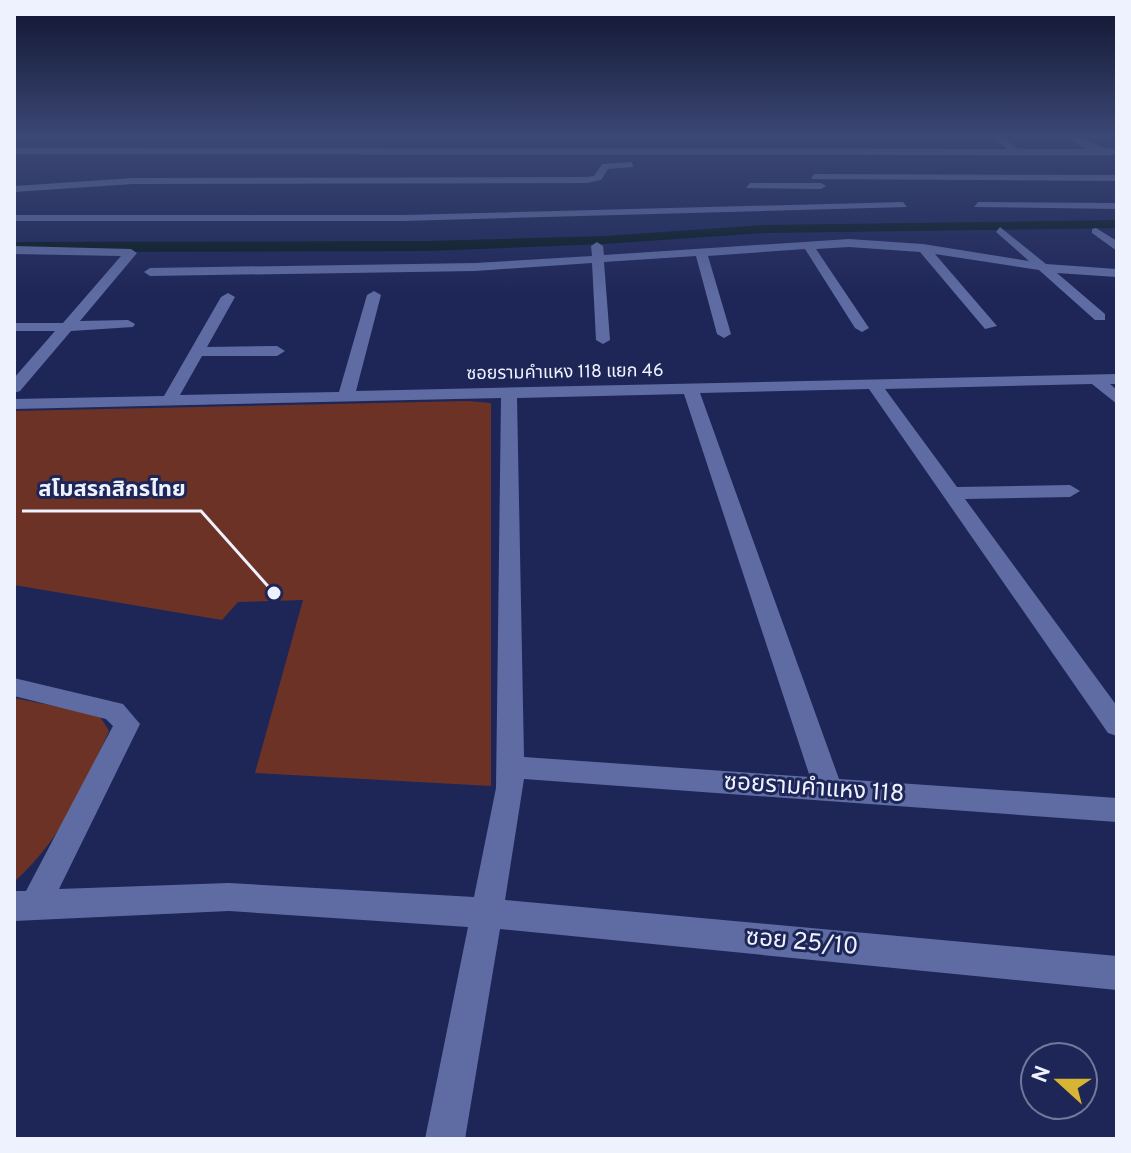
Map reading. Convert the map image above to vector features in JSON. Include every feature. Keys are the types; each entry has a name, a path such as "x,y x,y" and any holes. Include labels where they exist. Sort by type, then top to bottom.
{"street":[{"path":"823,189 833,202"},
{"path":"1066,189 1090,205"},
{"path":"16,218 287,220 573,214 873,201"},
{"path":"833,202 903,205"},
{"path":"978,205 1117,206"},
{"path":"48,218 62,209"},
{"path":"544,225 566,220 573,214"},
{"path":"1000,230 1100,317"},
{"path":"1096,231 1117,247"},
{"path":"150,272 500,265 598,252 701,254 863,243 923,248 1046,270 1117,273"},
{"path":"808,245 862,328"},
{"path":"923,248 990,326"},
{"path":"14,250 131,253 71,326 14,388"},
{"path":"496,282 502,250"},
{"path":"346,397 377,269 386,252"},
{"path":"598,252 603,340"},
{"path":"264,286 287,254"},
{"path":"701,254 724,334"},
{"path":"169,401 228,297"},
{"path":"14,327 128,324"},
{"path":"197,352 277,351"},
{"name":"ซอยรามคำแหง 118 แยก 46","path":"14,404 1117,379"},
{"path":"1097,380 1117,399"},
{"path":"875,386 1117,726"},
{"path":"691,390 829,790"},
{"path":"445,1139 511,767 509,394"},
{"path":"952,493 1070,491"},
{"path":"14,687 114,711 127,724 25,905"},
{"name":"ซอยรามคำแหง 118","path":"511,767 1117,810"},
{"name":"ซอย 25/10","path":"25,905 229,897 487,913 1117,973"}],"shaded area":[{"path":"491,403 491,786 255,773 303,600 238,602 222,620 14,585 14,411"},
{"path":"14,698 99,715 109,731 70,812 45,849 14,882"}],"waterway":[{"path":"14,247 429,246 604,240 765,229 1117,224"}],"place":[{"name":"สโมสรกสิกรไทย","path":"274,593"}]}
